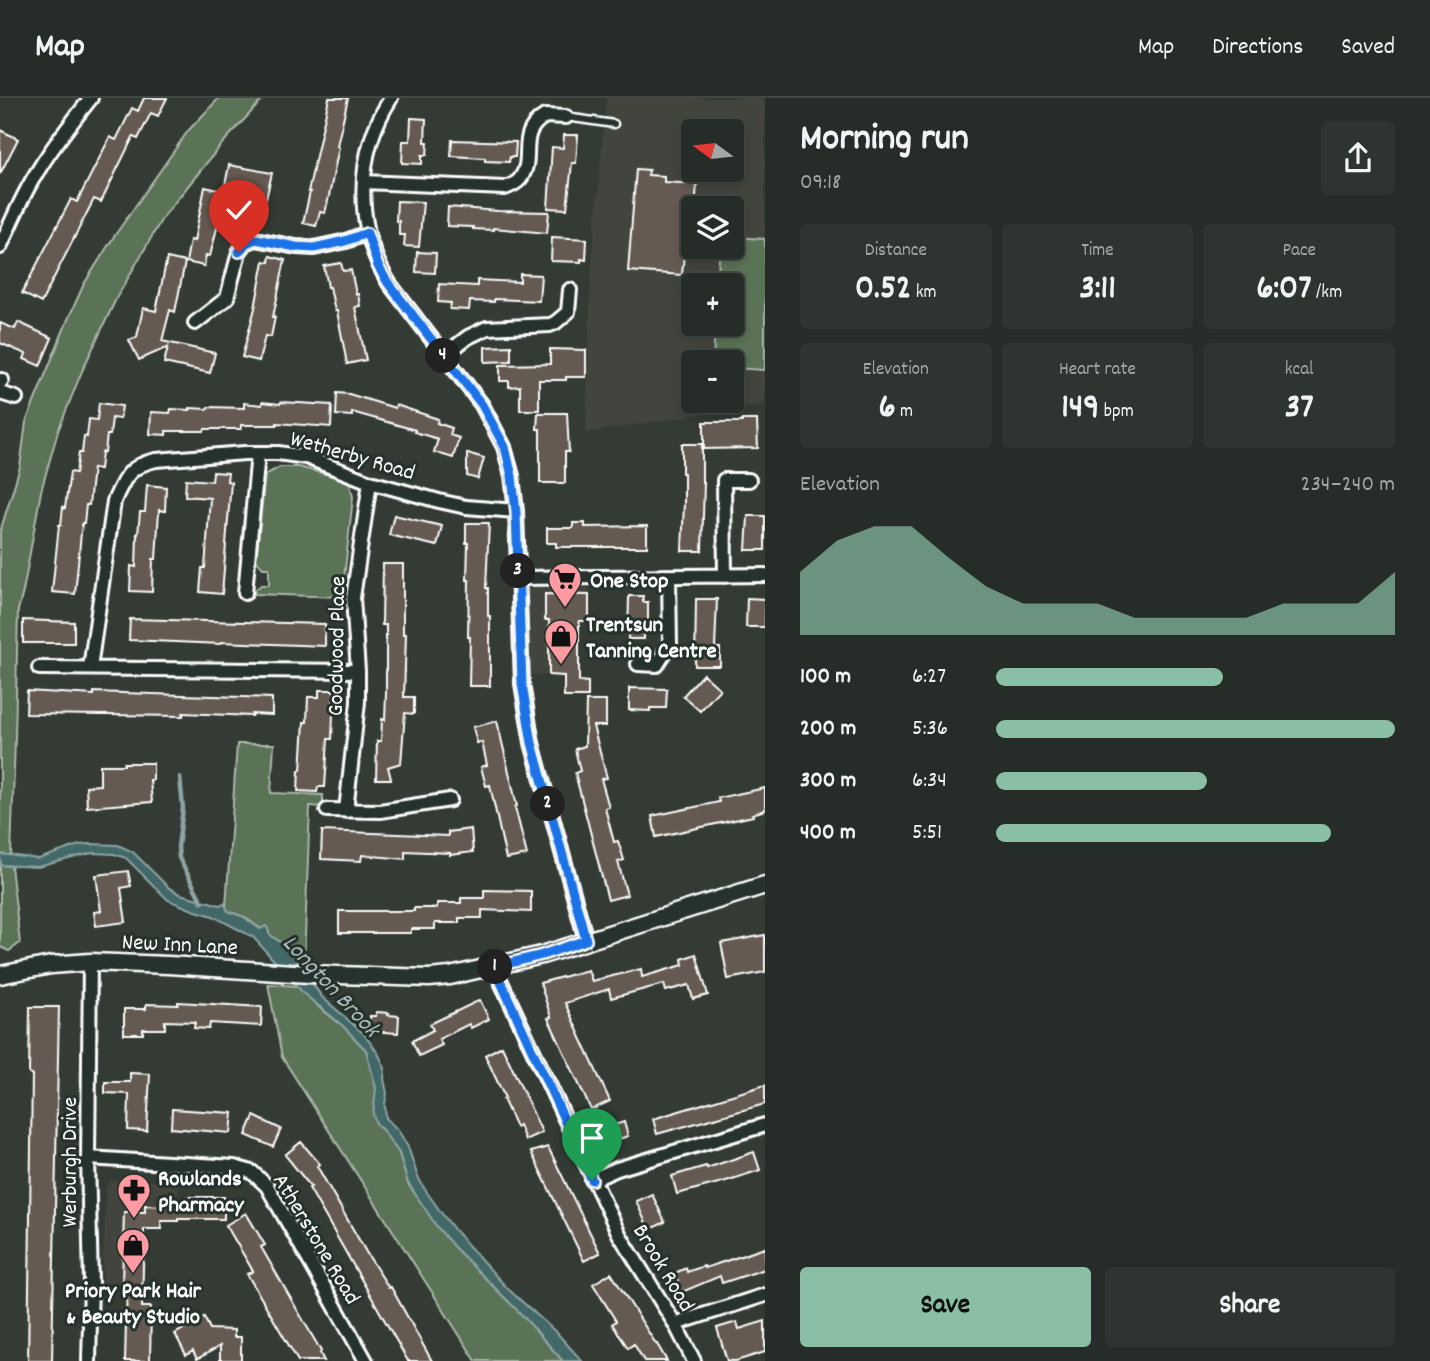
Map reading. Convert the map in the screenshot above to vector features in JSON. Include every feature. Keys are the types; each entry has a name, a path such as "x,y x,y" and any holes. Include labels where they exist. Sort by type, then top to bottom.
{"street":[{"path":"0,247 38,170 91,98"},
{"path":"391,98 372,140 366,164 363,210 367,233 378,266 388,283 482,405 505,447 516,512 522,684 532,743 586,940"},
{"path":"364,182 505,188 518,182 525,170 531,127 545,116 566,117"},
{"path":"195,323 227,298 239,252 251,240 261,239 314,248 367,233"},
{"path":"443,356 468,337 487,328 555,323 568,312 569,290"},
{"path":"0,393 16,398"},
{"name":"Wetherby Road","path":"90,668 114,501 126,475 144,463 245,453 278,453 306,457 370,482 466,507 516,512"},
{"path":"245,593 252,579 258,453"},
{"path":"725,576 724,480 749,480"},
{"name":"Goodwood Place","path":"345,811 358,702 359,671 353,598 370,482"},
{"path":"518,578 765,575"},
{"path":"638,664 657,664 670,644 670,577"},
{"path":"39,668 359,671"},
{"path":"327,810 380,811 450,800"},
{"name":"New Inn Lane","path":"0,975 51,965 90,962 309,974 429,978 450,976 542,955 765,885"},
{"name":"Werburgh Drive","path":"89,1361 90,962"},
{"name":"Brook Road","path":"494,967 619,1234 675,1324 694,1361"},
{"path":"592,1180 617,1169 765,1125"},
{"name":"Atherstone Road","path":"88,1158 234,1167 252,1172 267,1186 366,1361"},
{"path":"675,1324 765,1295"}],"lane":[{"path":"566,117 614,124"}],"shaded area":[{"path":"606,98 765,98 765,404 744,407 744,350 681,350 681,413 709,413 586,433 591,274"},
{"path":"589,577 588,621 579,621 579,676 522,675 518,578"},
{"path":"111,1181 179,1181 178,1221 162,1221 162,1229 144,1229 143,1284 102,1284 106,1187"}],"green space":[{"path":"219,98 264,98 221,145 163,217 116,299 82,371 58,431 41,491 18,610 11,856 0,854 0,532 20,467 26,422 84,284 188,131"},
{"path":"744,238 765,239 765,370 744,369 744,350 714,350 714,336 744,336 744,273 718,273 719,259 744,259"},
{"path":"280,467 298,467 349,480 353,497 342,597 254,594 261,585 269,585 269,568 263,568 256,560 265,475"},
{"path":"237,744 274,744 271,793 323,795 323,807 310,806 304,963 298,962 287,947 269,934 268,929 261,929 244,917 227,911"},
{"path":"0,862 1,865 11,866 20,943 9,951 0,947"},
{"path":"268,984 297,986 366,1050 376,1088 376,1123 399,1153 408,1184 453,1246 522,1315 563,1361 476,1361 282,1057"}],"water":[{"path":"79,845 118,845 133,852 169,888 180,894 220,905 224,903 228,911 244,917 260,929 266,926 269,934 287,947 322,997 363,1033 378,1053 385,1068 386,1118 398,1130 408,1147 418,1177 440,1211 508,1289 557,1333 582,1361 563,1361 437,1227 408,1183 399,1153 376,1123 373,1115 376,1088 366,1050 342,1025 304,994 253,937 213,916 168,900 126,858 114,854 92,853 38,867 1,865 0,854 39,859"}],"building":[{"path":"144,98 167,98 158,116 151,113 138,139 133,137 101,202 94,199 41,303 22,293 71,199 77,202 110,137 116,140 132,108 138,111"},
{"path":"329,98 348,98 325,213 320,212 316,226 303,223"},
{"path":"411,118 426,119 427,155 422,155 422,164 402,163 403,141 410,141"},
{"path":"0,130 18,139 0,174"},
{"path":"564,135 578,135 576,163 572,163 567,209 548,208 552,147 563,148"},
{"path":"452,140 516,142 515,157 510,157 509,162 451,156"},
{"path":"229,165 272,173 266,199 224,190"},
{"path":"636,169 649,170 648,175 664,176 664,182 697,184 696,196 681,196 681,259 684,259 681,275 628,271"},
{"path":"205,187 223,191 210,256 206,255 204,266 186,262 190,240 194,241"},
{"path":"397,201 423,202 419,247 404,246 405,235 399,235 399,221 396,221"},
{"path":"448,207 549,212 547,233 447,226"},
{"path":"552,237 587,239 586,260 551,261"},
{"path":"417,252 436,253 435,273 416,272"},
{"path":"270,256 285,260 271,337 265,336 259,361 242,357 264,261 269,262"},
{"path":"167,258 185,262 175,312 170,310 162,341 215,353 210,373 164,363 168,347 139,360 129,340 137,337 143,308 156,311"},
{"path":"341,263 343,271 351,270 358,294 360,306 355,307 366,360 347,364 337,311 324,266"},
{"path":"520,274 541,275 539,301 470,301 469,310 450,309 451,303 438,302 439,284 477,286 477,280 520,282"},
{"path":"18,322 52,338 40,366 24,359 26,354 0,343 0,323 15,329"},
{"path":"511,346 511,361 485,362 485,347"},
{"path":"550,349 586,350 586,377 539,380 539,410 520,410 520,386 509,387 509,381 500,381 500,365 550,364"},
{"path":"337,393 395,408 396,405 438,419 437,423 452,428 450,435 459,438 453,458 434,452 438,439 414,432 415,430 352,412 352,416 336,415"},
{"path":"262,402 332,405 331,427 277,423 241,425 241,429 166,431 166,435 150,434 151,412 170,413 171,409 208,407 244,408 244,403 262,405"},
{"path":"99,403 122,406 120,419 112,418 100,469 93,468 89,505 86,505 82,523 75,594 52,592 59,525 63,507 65,508 70,472 76,473 84,436 87,437 89,419 97,420"},
{"path":"538,413 567,413 569,452 565,452 565,483 540,483"},
{"path":"757,420 758,448 704,449 704,422"},
{"path":"682,444 702,444 702,551 682,551"},
{"path":"467,453 484,458 478,479 467,476"},
{"path":"213,472 228,473 227,481 231,482 222,594 200,592 202,568 205,568 210,498 185,496 186,479 212,481"},
{"path":"147,485 166,487 165,511 159,510 152,592 130,591 131,566 136,567 137,534 140,512 145,512"},
{"path":"394,515 442,526 437,546 389,535"},
{"path":"748,516 765,516 765,550 746,550"},
{"path":"466,523 489,523 486,588 490,616 490,686 469,686"},
{"path":"573,523 585,523 585,527 647,526 647,547 556,547 556,543 547,543 547,528 573,528"},
{"path":"383,564 403,564 403,634 406,634 404,697 414,697 414,714 405,713 401,763 388,767 391,779 376,779 377,741 381,741 382,719 385,720 386,693 386,625 382,625"},
{"path":"545,594 589,595 589,621 579,621 579,681 588,682 588,697 564,697 564,676 549,675 549,620 545,620"},
{"path":"629,596 643,596 643,602 648,602 648,630 644,630 644,639 628,639"},
{"path":"747,598 765,599 765,627 746,627"},
{"path":"696,599 717,599 715,648 720,648 720,666 695,666"},
{"path":"130,619 325,624 325,646 129,640"},
{"path":"23,620 74,622 74,643 23,643"},
{"path":"703,674 720,689 700,711 683,696"},
{"path":"629,688 667,689 666,708 650,708 650,711 629,710"},
{"path":"319,690 334,690 332,739 328,739 325,787 318,787 317,792 298,791 308,697 319,697"},
{"path":"27,691 272,698 272,715 26,714"},
{"path":"586,701 606,701 606,726 593,726 607,778 601,779 609,807 605,808 614,842 618,841 624,860 618,862 627,895 608,900 575,773 580,771 575,749 585,746"},
{"path":"497,721 527,855 506,859 490,785 486,786 481,767 487,765 482,742 477,743 473,727"},
{"path":"153,763 153,780 150,780 152,802 87,807 86,786 100,785 100,765"},
{"path":"765,788 765,810 752,814 753,816 656,837 652,816 719,802 718,798"},
{"path":"471,829 473,852 450,855 405,851 405,859 362,855 361,861 321,859 322,831 448,836 448,832"},
{"path":"128,871 131,886 121,888 126,922 96,926 94,912 101,911 96,875"},
{"path":"484,890 531,891 531,912 482,910 482,918 459,918 459,923 435,923 435,929 411,929 411,933 339,933 339,911 414,911 414,908 437,908 437,903 461,903 461,898 484,898"},
{"path":"765,935 765,972 728,979 721,943"},
{"path":"696,954 708,995 693,999 689,985 666,991 664,984 611,998 609,989 565,1003 610,1101 591,1110 548,1018 551,1017 540,983 588,970 592,981 641,969 642,977 683,965 682,959"},
{"path":"480,1000 489,1019 471,1028 469,1024 439,1039 442,1045 419,1056 412,1041 433,1030 430,1024"},
{"path":"178,1002 262,1007 261,1026 210,1023 209,1029 194,1028 195,1022 165,1021 165,1029 143,1029 143,1034 124,1034 124,1009 146,1009 146,1004 178,1005"},
{"path":"30,1007 59,1007 52,1361 28,1361 32,1075 29,1074"},
{"path":"376,1012 399,1016 398,1033 370,1031 370,1016 376,1016"},
{"path":"502,1046 542,1132 525,1140 519,1125 516,1127 485,1055"},
{"path":"130,1073 150,1074 147,1131 128,1130 129,1094 105,1093 105,1082 130,1082"},
{"path":"765,1085 765,1104 657,1134 653,1119"},
{"path":"172,1109 233,1113 231,1133 171,1128"},
{"path":"254,1116 281,1129 273,1147 246,1135"},
{"path":"624,1122 628,1136 606,1143 601,1129"},
{"path":"301,1142 320,1164 317,1166 366,1252 389,1288 391,1287 432,1361 408,1361 309,1188 311,1187 285,1155"},
{"path":"548,1147 600,1253 584,1261 531,1152"},
{"path":"754,1152 760,1170 677,1194 672,1176 706,1166 707,1168"},
{"path":"652,1194 665,1222 649,1230 636,1201"},
{"path":"224,1197 224,1219 161,1221 162,1229 144,1229 142,1307 151,1307 150,1361 125,1361 127,1284 122,1284 124,1212 145,1212 145,1205 162,1206 162,1199"},
{"path":"246,1213 265,1245 261,1247 321,1351 324,1361 298,1361 247,1274 253,1271 226,1225"},
{"path":"765,1248 765,1269 722,1283 720,1276 682,1292 675,1273 686,1268 687,1272 704,1266 705,1268"},
{"path":"611,1273 667,1361 644,1361 634,1344 628,1348 612,1324 616,1321 593,1284"},
{"path":"204,1317 210,1329 234,1330 234,1337 241,1337 241,1360 220,1360 220,1346 197,1359 193,1351 186,1355 175,1334"},
{"path":"765,1321 765,1352 727,1361 717,1328 737,1322 739,1329"}],"waterway":[{"path":"180,777 183,808 179,858 202,902"}],"place":[{"name":"One Stop","path":"565,609"},
{"name":"Trentsun Tanning Centre","path":"561,666"},
{"name":"Rowlands Pharmacy","path":"134,1220"},
{"name":"Priory Park Hair & Beauty Studio","path":"133,1275"}],"route":[{"path":"239,252 246,243 256,239 314,248 329,246 367,233 378,266 388,283 482,405 505,447 516,512 522,684 532,743 586,940 494,967 592,1180"}],"water label":[{"name":"Longton Brook","path":"332,985"}]}
